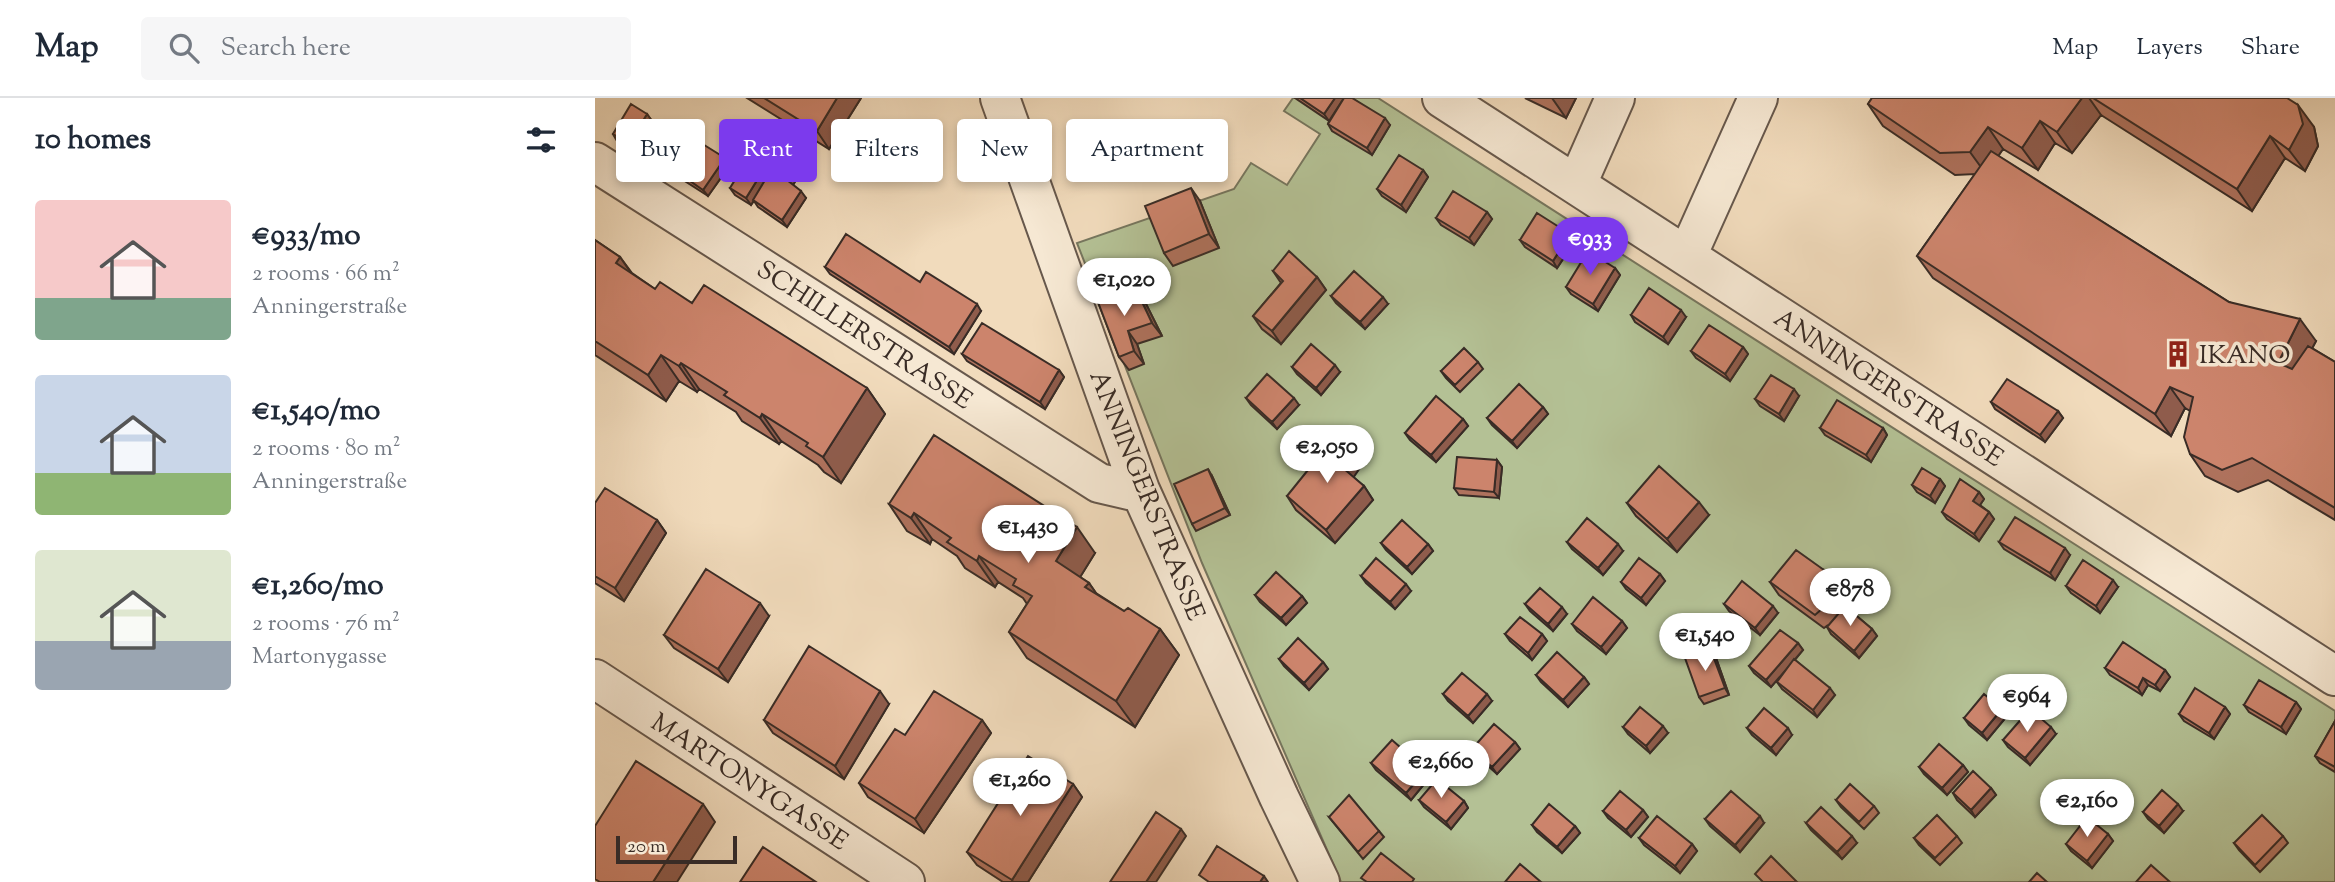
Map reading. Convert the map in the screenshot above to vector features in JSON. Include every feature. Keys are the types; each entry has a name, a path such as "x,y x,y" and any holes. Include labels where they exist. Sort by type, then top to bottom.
{"street":[{"name":"ANNINGERSTRASSE","path":"999,98 1140,490 1320,882"},
{"name":"ANNINGERSTRASSE","path":"1442,98 2335,676"},
{"path":"1577,184 1615,98"},
{"path":"1687,256 1758,98"},
{"name":"SCHILLERSTRASSE","path":"595,162 1099,483 1140,490"},
{"name":"MARTONYGASSE","path":"595,679 905,882"}],"green space":[{"path":"1293,98 1378,98 2335,711 2335,882 1341,882 1202,563 1077,243 1234,189 1251,163 1287,185 1320,134 1284,111"}],"building":[{"path":"764,98 837,98 817,131 817,119 798,119"},
{"path":"1300,98 1335,98 1324,114"},
{"path":"1344,98 1352,98 1385,118 1367,148 1328,124"},
{"path":"1872,98 2082,98 2057,132 2040,121 2022,148 1988,127 1970,152 1940,153 1868,104"},
{"path":"2093,98 2287,98 2298,105 2303,124 2289,150 2270,136 2237,189"},
{"path":"631,104 647,114 644,119 622,119"},
{"path":"705,146 719,154 719,167 703,190 692,182 705,182"},
{"name":"IKANO","path":"1991,151 2229,302 2300,319 2278,363 2292,369 2308,346 2335,362 2335,508 2252,458 2222,470 2190,454 2184,437 2193,397 2170,387 2155,414 1917,256"},
{"path":"1399,155 1423,170 1401,205 1377,189"},
{"path":"734,182 756,182 746,198 730,188"},
{"path":"764,182 790,182 801,191 782,220 753,200"},
{"path":"1191,188 1209,234 1164,253 1145,206"},
{"path":"1453,191 1487,212 1469,238 1436,218"},
{"path":"1537,213 1570,234 1553,261 1520,240"},
{"path":"846,234 920,282 926,272 977,304 949,347 825,267"},
{"path":"595,240 620,257 616,263 655,289 660,282 692,303 704,285 867,388 823,457 806,446 808,443 762,414 760,418 724,395 727,392 681,363 679,366 661,355 648,375 595,341"},
{"path":"1289,251 1317,277 1272,331 1253,316 1283,281 1273,271"},
{"path":"1588,251 1615,268 1593,304 1566,287"},
{"path":"1354,271 1383,297 1360,322 1331,296"},
{"path":"1135,287 1152,323 1128,331 1134,351 1119,357 1098,302"},
{"path":"1649,288 1681,310 1663,337 1631,315"},
{"path":"982,323 1059,370 1040,402 962,354"},
{"path":"1709,325 1743,347 1725,374 1691,351"},
{"path":"1311,344 1335,365 1316,388 1292,367"},
{"path":"1464,348 1478,362 1455,385 1441,371"},
{"path":"1267,374 1294,398 1272,422 1246,398"},
{"path":"1771,375 1794,389 1779,414 1755,399"},
{"path":"2007,379 2058,411 2040,435 1991,402"},
{"path":"1519,384 1543,407 1512,441 1487,418"},
{"path":"1436,396 1463,419 1431,455 1405,433"},
{"path":"1837,400 1883,428 1866,455 1820,428"},
{"path":"1337,434 1355,449 1342,467 1364,486 1326,530 1287,496"},
{"path":"934,435 1077,527 1056,561 1089,583 1085,587 1124,611 1128,608 1160,629 1116,701 1009,632 1032,596 1013,585 1016,579 979,556 977,561 947,542 951,538 914,513 911,518 889,504"},
{"path":"1457,457 1497,460 1494,492 1454,488"},
{"path":"1659,466 1699,502 1667,539 1627,503"},
{"path":"1922,468 1940,479 1930,496 1912,485"},
{"path":"1208,469 1225,508 1192,524 1174,484"},
{"path":"1960,479 1979,492 1973,501 1989,512 1974,534 1942,512"},
{"path":"605,488 657,520 615,588 595,576 595,503"},
{"path":"2015,517 2065,548 2050,573 1999,542"},
{"path":"1587,518 1618,544 1598,568 1567,542"},
{"path":"1402,520 1428,544 1407,567 1381,543"},
{"path":"1796,550 1824,570 1821,577 1840,593 1815,615 1770,582"},
{"path":"1376,558 1406,584 1390,602 1361,576"},
{"path":"1639,558 1660,574 1641,598 1621,582"},
{"path":"2083,560 2113,580 2096,606 2066,586"},
{"path":"706,569 760,603 718,669 664,635"},
{"path":"1276,572 1302,596 1281,618 1255,595"},
{"path":"1742,581 1773,606 1755,628 1724,604"},
{"path":"1540,588 1562,607 1548,624 1525,604"},
{"path":"1593,597 1622,621 1601,647 1572,624"},
{"path":"1845,606 1872,629 1854,651 1827,627"},
{"path":"1520,617 1542,634 1528,653 1505,634"},
{"path":"1780,630 1798,643 1766,680 1749,666"},
{"path":"1298,638 1323,662 1304,683 1279,659"},
{"path":"2123,642 2165,670 2155,685 2143,678 2138,688 2105,668"},
{"path":"809,646 880,691 835,766 764,720"},
{"path":"1710,648 1725,688 1699,697 1685,658"},
{"path":"1557,652 1584,677 1563,700 1536,675"},
{"path":"1794,659 1830,688 1813,710 1777,682"},
{"path":"1462,673 1487,694 1468,716 1443,694"},
{"path":"2259,680 2296,702 2281,727 2244,705"},
{"path":"2195,688 2225,707 2209,733 2179,714"},
{"path":"934,691 982,720 915,819 859,783 895,729 905,735"},
{"path":"1984,694 2002,709 1982,733 1964,718"},
{"path":"1640,707 1663,726 1646,746 1623,727"},
{"path":"1764,708 1788,728 1771,748 1747,728"},
{"path":"2030,709 2051,727 2025,758 2003,740"},
{"path":"2335,721 2335,767 2315,756"},
{"path":"1494,724 1515,742 1492,767 1472,749"},
{"path":"1392,740 1426,770 1406,793 1371,763"},
{"path":"1939,744 1963,765 1942,788 1919,767"},
{"path":"1028,756 1073,784 1012,880 967,852"},
{"path":"636,761 703,804 653,882 600,882 595,879 595,826"},
{"path":"1973,771 1991,788 1971,810 1953,793"},
{"path":"1437,779 1464,801 1446,822 1419,800"},
{"path":"1850,784 1874,806 1859,822 1836,800"},
{"path":"2162,790 2178,804 2159,826 2143,812"},
{"path":"1620,791 1643,810 1626,830 1603,811"},
{"path":"1731,791 1760,816 1735,845 1705,819"},
{"path":"1349,795 1379,831 1358,852 1329,817"},
{"path":"1549,804 1575,826 1557,847 1532,825"},
{"path":"1821,807 1852,836 1837,852 1806,823"},
{"path":"1156,812 1181,829 1146,882 1110,882"},
{"path":"1937,815 1957,836 1935,858 1914,838"},
{"path":"2262,815 2283,836 2255,865 2234,843"},
{"path":"1657,816 1692,844 1675,866 1639,838"},
{"path":"2087,817 2108,834 2087,861 2066,844"},
{"path":"1217,846 1264,876 1260,882 1209,882 1199,875"},
{"path":"763,847 816,882 740,882"},
{"path":"1381,853 1414,879 1412,882 1367,882 1361,878"},
{"path":"1771,856 1797,882 1763,882 1755,874"},
{"path":"1520,864 1541,882 1505,882"},
{"path":"2151,865 2170,882 2136,882"},
{"path":"2037,873 2047,882 2029,882"}],"place":[{"name":"IKANO","path":"2178,354"}]}
